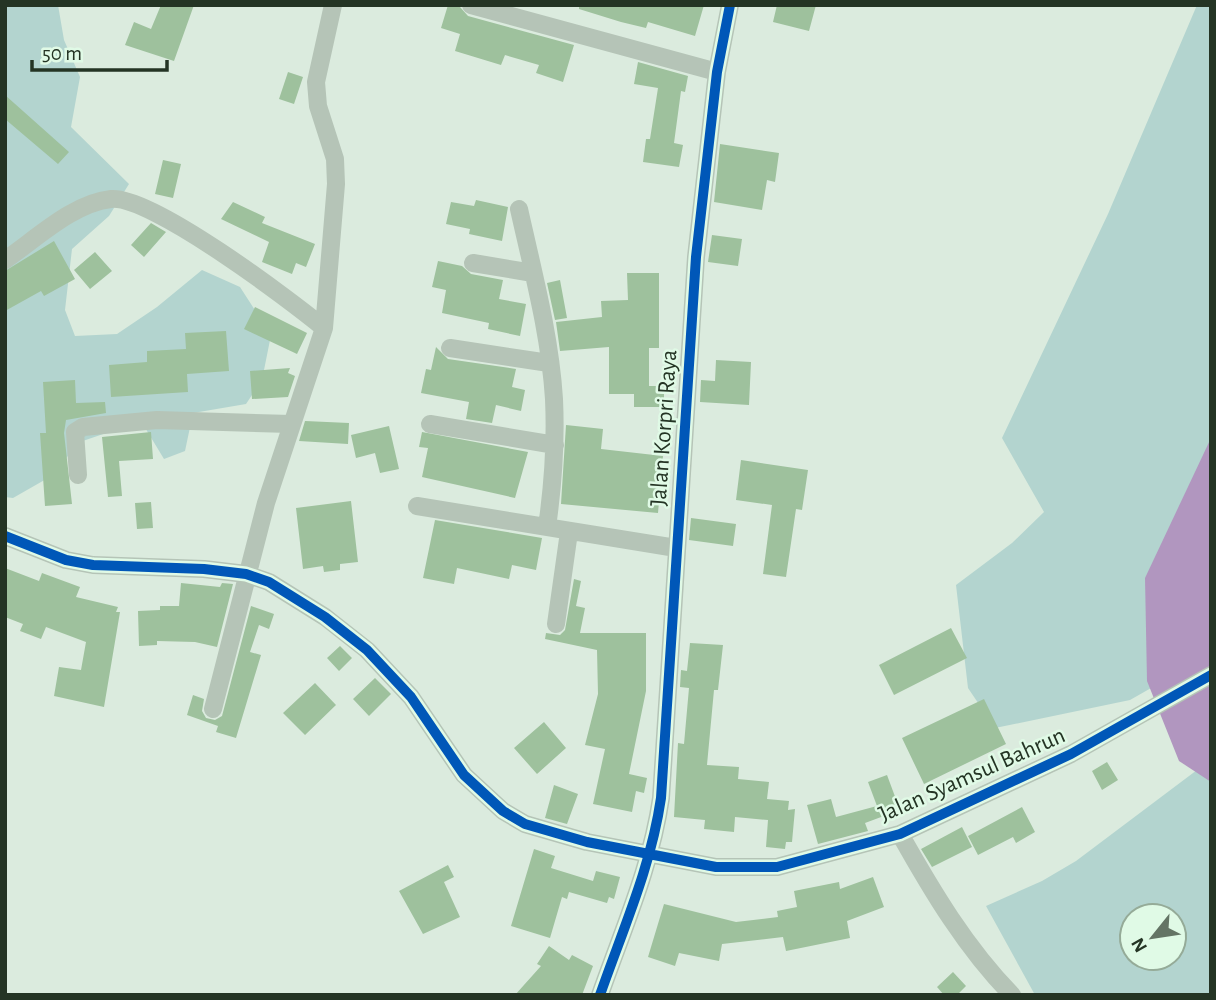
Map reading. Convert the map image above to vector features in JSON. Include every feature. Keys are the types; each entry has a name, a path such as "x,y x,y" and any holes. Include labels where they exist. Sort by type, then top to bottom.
{"street":[{"path":"213,709 246,574 291,424 316,360 324,328 335,218 335,159 318,106 316,82 333,5"},
{"path":"471,5 717,72"},
{"name":"Jalan Korpri Raya","path":"600,995 643,884 646,854 657,825 661,797 696,257 717,72 730,5"},
{"path":"5,260 78,210 114,198 155,214 248,268 324,328"},
{"path":"519,209 549,363 555,445 547,527"},
{"path":"473,262 533,273"},
{"path":"450,348 549,363"},
{"path":"78,475 75,432 83,426 158,420 291,424"},
{"path":"430,424 555,445"},
{"path":"417,506 676,548"},
{"path":"556,624 569,532"},
{"name":"Jalan Syamsul Bahrun","path":"5,536 66,560 93,565 204,569 246,574 290,594 367,650 411,697 464,775 503,811 552,832 679,861 754,869 777,867 901,834 1048,765 1211,675"},
{"path":"901,834 925,879 967,941 1012,995"}],"shaded area":[{"path":"5,5 58,5 64,40 80,77 71,127 129,184 109,216 72,249 65,310 75,336 117,334 157,307 202,270 240,287 271,335 262,380 246,404 193,413 185,451 164,459 141,421 77,443 55,474 13,498 5,497"},
{"path":"1197,5 1211,5 1211,654 1130,700 995,728 968,688 956,585 1012,543 1044,512 1002,438 1108,214"},
{"path":"1211,438 1211,782 1179,761 1147,681 1145,578"},
{"path":"1201,767 1211,776 1211,995 1035,995 986,906 1042,881 1076,861"}],"building":[{"path":"161,5 194,5 174,61 125,45 134,22 151,29"},
{"path":"448,5 460,7 468,16 574,45 563,82 536,73 539,65 505,55 501,65 455,51 460,34 441,28"},
{"path":"579,5 704,5 695,36 648,22 646,28 621,22 579,9"},
{"path":"777,5 816,5 809,31 773,22"},
{"path":"638,62 688,76 685,92 681,91 674,143 683,145 679,167 643,162 646,139 650,139 658,88 634,84"},
{"path":"288,72 303,77 294,104 279,99"},
{"path":"5,95 69,152 58,164 5,119"},
{"path":"720,144 779,153 775,182 767,180 762,210 714,202"},
{"path":"163,160 181,164 173,198 155,194"},
{"path":"476,200 508,207 502,241 469,234 470,229 446,224 451,202 474,206"},
{"path":"233,202 265,217 262,223 315,244 306,267 296,263 292,274 262,262 269,242 221,219"},
{"path":"151,223 166,232 144,257 131,245"},
{"path":"712,235 742,239 738,266 708,262"},
{"path":"54,241 75,279 44,296 41,291 5,311 5,271"},
{"path":"95,252 112,271 90,289 74,270"},
{"path":"438,261 462,266 471,274 503,280 499,299 526,304 520,336 488,329 489,323 442,313 446,290 432,287"},
{"path":"627,273 659,273 659,348 649,348 649,386 664,386 664,407 634,407 634,394 609,394 609,347 560,351 556,322 602,317 601,301 628,300"},
{"path":"560,280 567,318 555,320 547,283"},
{"path":"255,307 307,333 297,354 244,329"},
{"path":"226,331 229,371 187,374 188,392 111,397 109,365 147,362 147,351 186,349 185,333"},
{"path":"436,347 448,359 516,369 512,387 525,390 521,411 496,405 492,423 466,419 469,402 421,393 426,369 431,370"},
{"path":"716,360 751,362 749,405 700,402 701,380 715,381"},
{"path":"290,368 288,373 295,376 288,397 252,399 250,371"},
{"path":"75,380 76,403 105,402 106,413 66,420 64,433 72,504 45,506 40,433 46,433 43,382"},
{"path":"305,421 349,423 348,444 299,441"},
{"path":"566,425 603,429 601,449 663,456 658,513 561,504"},
{"path":"389,426 399,469 380,473 375,453 356,458 351,435"},
{"path":"151,432 153,459 119,461 122,496 108,497 102,437"},
{"path":"422,432 528,452 515,498 422,477 428,448 419,447"},
{"path":"741,460 808,470 802,510 796,509 786,577 763,574 772,505 736,500"},
{"path":"351,501 358,562 340,564 340,570 324,572 323,566 303,569 296,508"},
{"path":"151,502 153,528 137,529 135,503"},
{"path":"691,518 736,524 733,546 689,540"},
{"path":"435,520 542,538 536,570 512,565 509,579 457,568 454,584 423,578"},
{"path":"5,568 39,581 42,573 80,587 76,597 118,607 116,612 120,612 104,707 54,696 59,667 81,670 86,642 46,627 41,639 20,631 23,624 5,617"},
{"path":"574,579 581,581 576,606 585,608 580,633 646,633 646,691 629,774 647,778 644,793 636,791 632,812 593,804 605,749 585,745 598,694 597,650 545,639 546,633 560,635 565,630"},
{"path":"181,583 220,587 222,583 233,584 217,647 195,642 157,641 157,645 139,646 138,611 160,610 160,606 179,606"},
{"path":"251,606 274,614 269,629 259,625 250,652 261,655 236,738 216,732 218,726 187,715 193,695 204,699 202,711 206,718 215,720 222,716"},
{"path":"951,628 967,658 894,695 879,665"},
{"path":"690,643 723,645 718,690 714,690 707,765 739,767 738,779 769,782 767,799 789,801 788,810 795,809 792,842 786,842 785,849 766,847 768,820 735,817 734,832 704,829 705,820 674,817 678,743 684,744 689,688 680,687 681,670 687,671"},
{"path":"340,646 352,658 339,671 327,658"},
{"path":"375,678 391,694 369,716 353,699"},
{"path":"315,683 336,705 305,735 283,713"},
{"path":"984,699 1006,744 924,784 902,738"},
{"path":"544,722 566,748 537,774 514,748"},
{"path":"1107,762 1118,780 1102,790 1092,771"},
{"path":"887,775 900,810 865,823 868,831 818,844 807,805 831,799 836,817 877,806 868,782"},
{"path":"554,785 578,794 567,824 545,818"},
{"path":"1022,807 1035,832 1016,843 1013,837 978,855 968,836"},
{"path":"962,827 972,847 932,867 921,849"},
{"path":"534,849 555,856 551,868 593,881 596,871 620,877 614,899 609,897 607,903 569,892 567,899 562,897 550,938 511,926"},
{"path":"448,865 454,877 444,882 460,917 423,934 399,891"},
{"path":"873,877 884,907 847,921 850,938 786,951 783,937 722,944 719,961 679,953 675,966 648,957 664,904 736,922 778,917 777,911 797,907 794,891 839,882 840,889"},
{"path":"549,946 569,960 572,955 593,966 582,995 515,995 541,966 537,964"},
{"path":"953,972 966,986 957,995 944,995 937,987"}],"cycle path":[{"path":"600,995 643,873 661,798 696,257 717,72 730,5"},
{"path":"5,536 66,560 93,565 204,569 246,574 269,582 325,617 367,650 411,697 464,775 503,811 525,824 587,842 716,867 777,867 900,834 1071,754 1211,675"}]}
